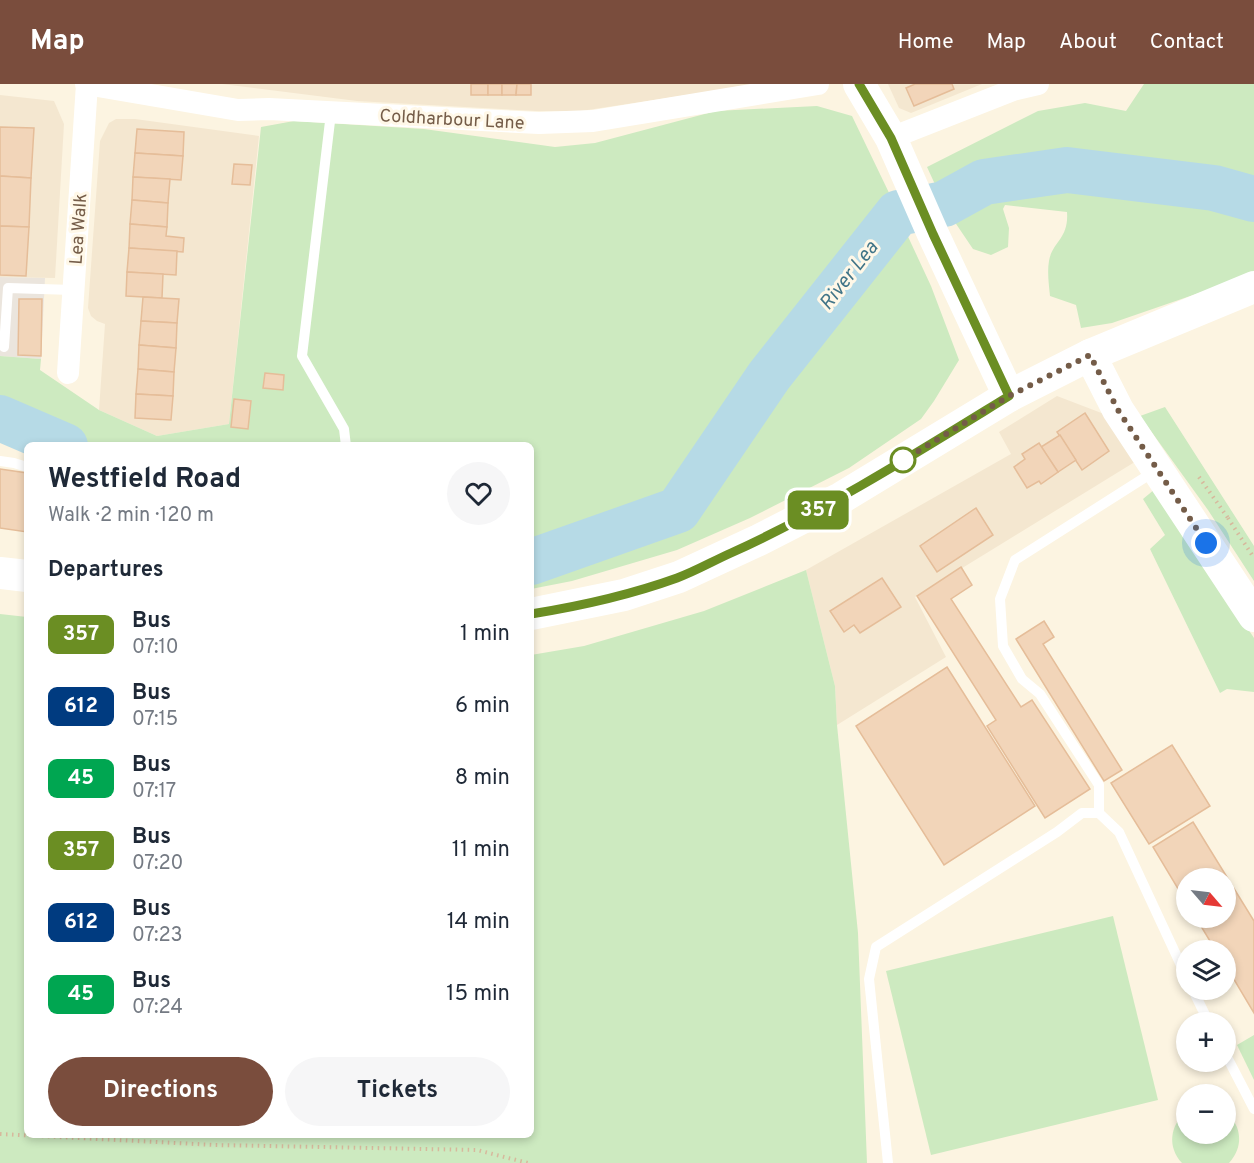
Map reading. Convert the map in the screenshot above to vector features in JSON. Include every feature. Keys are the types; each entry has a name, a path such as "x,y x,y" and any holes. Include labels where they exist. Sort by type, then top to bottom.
{"main road":[{"path":"859,84 891,138 1009,396"},
{"path":"534,613 624,595 699,568 840,498 1009,396 1090,355 1254,287"},
{"path":"1090,355 1118,410 1254,616"},
{"path":"0,573 24,576"}],"street":[{"name":"Coldharbour Lane","path":"87,84 238,110 538,123 593,121 818,84"},
{"name":"Lea Walk","path":"68,373 87,84"},
{"path":"891,138 1013,90 1038,84"}],"lane":[{"path":"331,113 302,356 344,429 346,442"},
{"path":"4,347 8,288 73,290"},
{"path":"0,461 24,466"},
{"path":"1099,813 1099,785 1040,694 1022,679 1003,646 999,599 1015,560 1158,469"},
{"path":"888,1163 869,979 876,947 1057,832 1082,813 1099,813 1119,832 1176,955"},
{"path":"1235,1072 1254,1108"}],"path":[{"path":"0,1134 24,1135"},
{"path":"78,1138 214,1145 477,1150 528,1163"}],"shaded area":[{"path":"222,84 760,84 581,111 536,111 357,101"},
{"path":"888,84 982,84 911,113 899,108"},
{"path":"0,95 54,101 64,124 55,278 0,277"},
{"path":"116,119 135,119 259,136 229,424 157,436 99,410 105,324 91,316 88,308 100,141 109,123"},
{"path":"0,277 45,278 41,359 0,356"},
{"path":"1057,396 1104,414 1138,460 915,597 946,657 837,725 835,686 806,570 1011,454 999,432"}],"green space":[{"path":"1144,84 1254,84 1254,193 1220,181 1067,163 983,171 939,193 927,167 1038,111 1085,103 1126,111"},
{"path":"817,106 852,116 892,199 774,369 865,261 904,228 931,286 959,360 921,419 849,468 750,518 677,550 572,581 534,588 534,442 78,442 30,416 0,406 0,356 41,359 40,370 99,410 157,436 229,424 261,127 294,121 424,129 555,147 595,143 716,111"},
{"path":"1065,181 1155,189 1254,205 1254,274 1112,323 1081,328 1076,305 1050,296 1049,261 1053,249 1063,234 1067,212 1005,205 1003,209 1009,228 1008,247 991,255 973,249 948,212 988,188"},
{"path":"1165,407 1254,546 1254,581 1208,510 1140,416"},
{"path":"1155,489 1254,638 1254,692 1227,689 1220,693 1150,549 1165,535 1143,499"},
{"path":"806,570 835,686 858,933 867,1163 0,1163 0,614 24,617 24,1138 534,1138 534,654 584,646 704,611"},
{"path":"1113,916 1158,1100 931,1155 886,971"},
{"path":"1254,1035 1254,1080 1237,1045"},
{"path":"1176,1125 1176,1144 1236,1144 1236,1126 1239,1144 1229,1163 1182,1163 1172,1143"}],"building":[{"path":"471,84 488,84 488,95 471,95"},
{"path":"488,84 502,84 502,95 488,95"},
{"path":"502,84 517,84 516,95 502,95"},
{"path":"517,84 531,84 531,95 516,95"},
{"path":"915,84 952,84 954,89 914,106 906,88"},
{"path":"0,127 34,128 31,178 0,176"},
{"path":"137,129 184,132 183,156 135,153"},
{"path":"135,153 183,156 181,180 133,177"},
{"path":"234,164 252,165 250,185 232,184"},
{"path":"0,176 31,178 29,227 0,226"},
{"path":"133,177 170,179 168,203 132,200"},
{"path":"132,200 168,203 167,227 130,224"},
{"path":"130,224 167,227 166,236 184,238 183,252 129,248"},
{"path":"0,226 29,227 26,276 0,275"},
{"path":"129,248 177,251 176,275 127,272"},
{"path":"127,272 163,274 162,298 126,296"},
{"path":"143,297 179,299 177,323 141,321"},
{"path":"19,299 42,299 41,356 18,355"},
{"path":"141,321 177,323 176,348 139,345"},
{"path":"139,345 176,348 174,372 138,369"},
{"path":"138,369 174,372 173,396 136,394"},
{"path":"265,373 284,375 283,390 263,388"},
{"path":"136,394 173,396 171,420 135,418"},
{"path":"234,399 251,401 248,429 231,427"},
{"path":"1085,413 1109,451 1082,470 1057,432"},
{"path":"1060,435 1076,460 1058,472 1041,447"},
{"path":"1039,443 1058,472 1041,484 1039,481 1027,488 1014,467 1025,459 1022,454"},
{"path":"0,469 24,473 24,532 0,528"},
{"path":"976,508 993,535 937,572 920,546"},
{"path":"961,567 972,585 951,599 1021,707 1032,700 1090,789 1045,818 987,726 996,720 917,596"},
{"path":"882,578 901,607 860,633 854,625 844,632 830,611"},
{"path":"1044,621 1054,637 1043,644 1122,770 1104,781 1016,639"},
{"path":"947,667 1035,806 944,865 856,726"},
{"path":"1172,745 1210,806 1149,844 1111,783"},
{"path":"1193,822 1221,868 1176,868 1176,885 1153,847"},
{"path":"1236,892 1254,921 1254,1013 1236,983 1236,940 1209,940 1202,928 1236,928"}],"waterway":[{"name":"River Lea","path":"534,561 678,510 769,376 898,213 944,204 984,182 1067,170 1214,188 1254,199"},
{"name":"River Lea","path":"0,418 56,442"}],"bus line":[{"name":"357","path":"534,613 624,595 699,568 840,498 1009,396 891,138 859,84"}],"route":[{"path":"903,460 897,464 1009,396 1090,355 1118,410 1206,543"}]}
